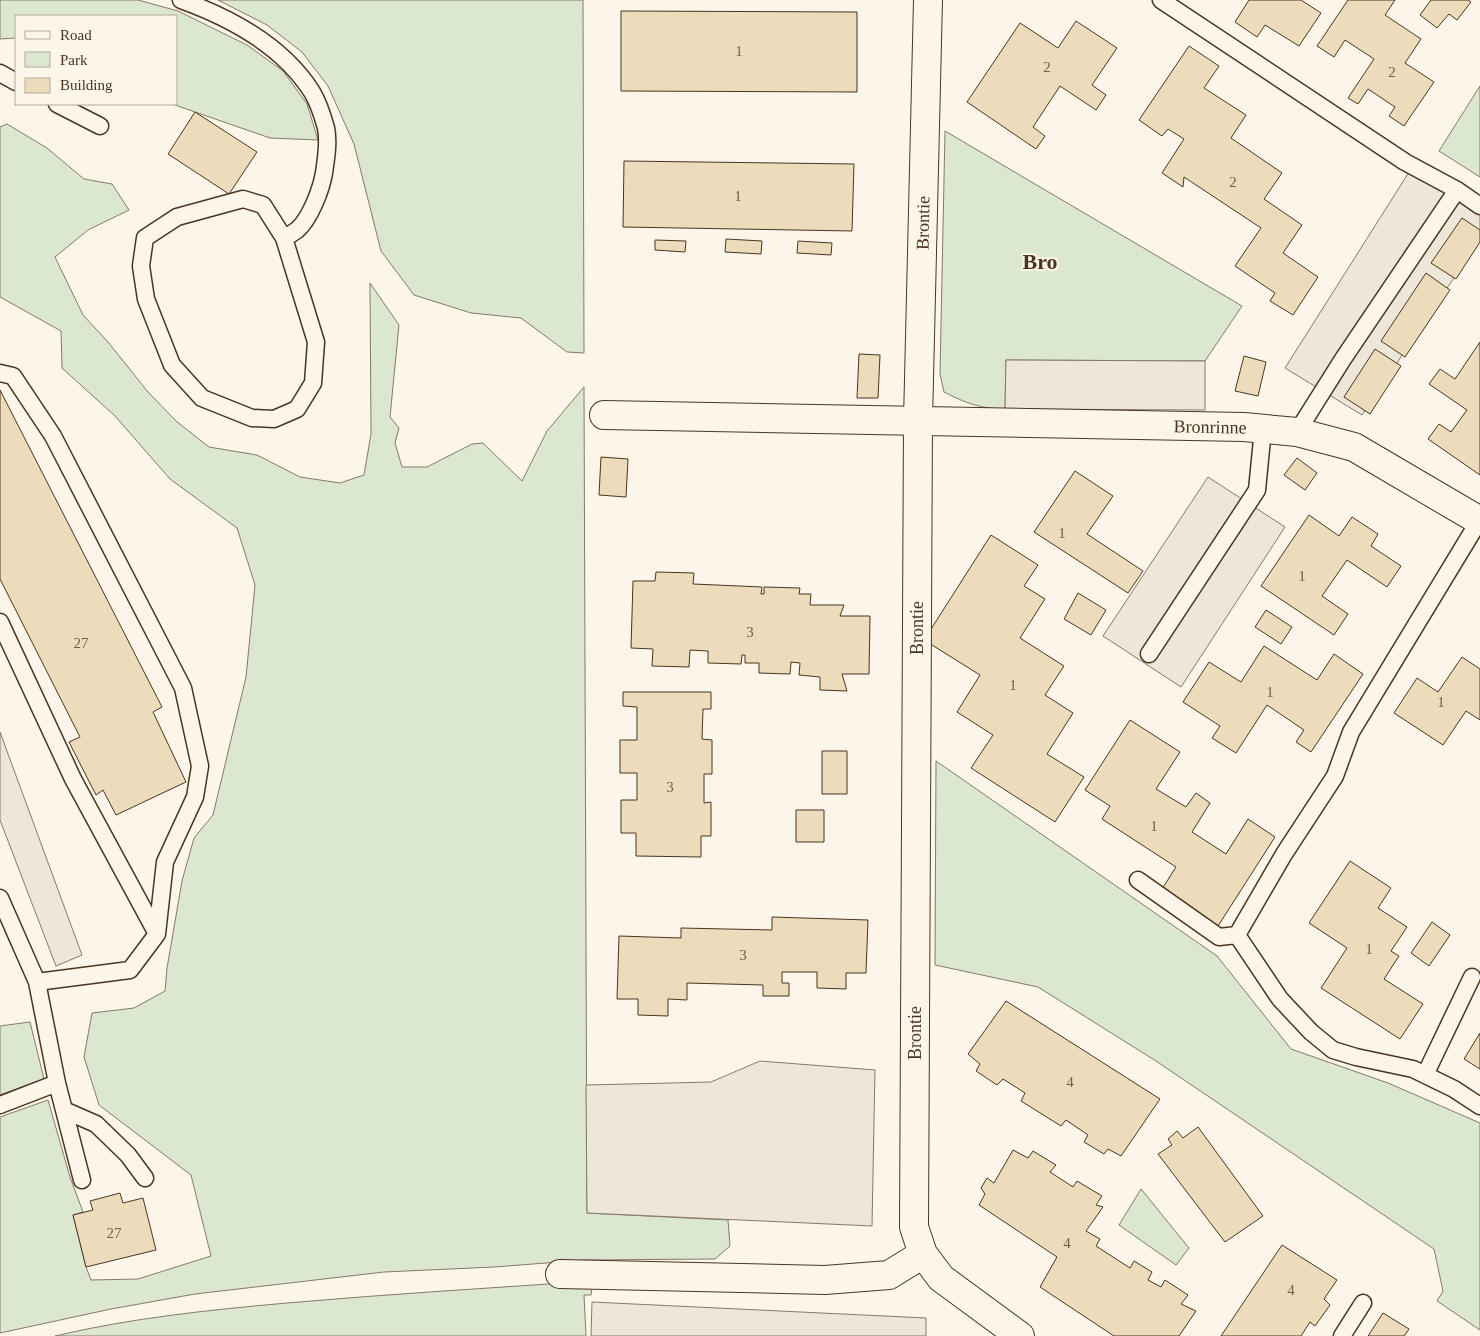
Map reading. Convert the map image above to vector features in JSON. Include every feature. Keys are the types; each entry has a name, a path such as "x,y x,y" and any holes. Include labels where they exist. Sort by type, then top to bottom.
{"street":[{"name":"Brontie","path":"928,0 918,421 914,1227 923,1254 941,1278 1020,1336"},
{"name":"Bronrinne","path":"604,415 1244,426 1297,432 1354,447 1480,521"},
{"path":"560,1274 826,1280 889,1275 923,1254"}],"lane":[{"path":"181,0 222,17 258,38 290,63 313,93 326,129 327,152 323,181 310,212 297,230 284,238"},
{"path":"1161,0 1405,162 1457,190 1480,206"},
{"path":"0,73 15,81"},
{"path":"60,105 100,126"},
{"path":"1297,432 1348,351 1457,190"},
{"path":"243,199 264,204 284,238 316,342 313,383 297,409 274,419 252,418 202,398 172,365 146,299 141,266 145,238 177,217 243,199"},
{"path":"0,373 13,376 53,436 183,688 200,766 195,797 165,862 157,934 130,970 36,982"},
{"path":"1149,654 1257,490 1263,429"},
{"path":"1237,935 1284,854 1335,776 1351,732 1480,521"},
{"path":"0,622 73,780 157,934"},
{"path":"1138,880 1219,937 1237,935"},
{"path":"0,898 36,982 57,1082 82,1180"},
{"path":"1237,935 1280,999 1311,1032 1333,1050 1412,1069 1454,1089 1480,1106"},
{"path":"1425,1075 1472,977"},
{"path":"0,1105 57,1082"},
{"path":"64,1110 96,1124 128,1155 145,1178"},
{"path":"1342,1336 1363,1303"}],"green space":[{"path":"0,0 138,0 178,11 247,45 283,71 307,104 318,140 270,138 175,105 178,105 178,15 15,15 15,38 0,39"},
{"path":"218,0 583,0 584,353 567,352 521,318 471,313 414,295 381,251 354,144 328,86 302,52 267,25"},
{"path":"1480,86 1480,177 1439,151"},
{"path":"7,124 47,148 84,179 112,184 129,210 88,230 55,257 83,315 108,342 148,392 176,421 209,447 257,455 300,477 340,483 364,475 371,434 370,283 399,325 390,417 399,428 395,443 402,467 427,467 472,444 483,443 522,481 547,431 584,387 587,1213 728,1220 730,1246 715,1259 585,1260 494,1267 384,1272 195,1294 111,1309 0,1333 0,1117 48,1100 70,1177 83,1212 73,1215 91,1280 138,1279 211,1256 191,1175 99,1105 84,1057 92,1013 134,1008 165,991 167,968 182,881 194,838 213,815 246,677 255,585 237,528 170,479 115,416 62,368 61,331 0,297 0,127"},
{"path":"945,131 1242,306 1205,361 1006,360 1005,409 974,405 944,392 940,374"},
{"path":"936,761 1217,956 1291,1049 1388,1083 1480,1123 1480,1330 1437,1301 1443,1291 1434,1249 1156,1061 1038,987 935,965"},
{"path":"30,1022 44,1079 0,1095 0,1026"},
{"path":"1141,1189 1189,1248 1176,1265 1119,1225"},
{"path":"593,1281 591,1295 584,1295 586,1336 55,1336 141,1319 287,1303"}],"shaded area":[{"path":"1411,169 1480,214 1480,239 1362,415 1285,368"},
{"path":"1006,360 1205,361 1205,410 1005,409"},
{"path":"1208,477 1285,527 1181,687 1103,636"},
{"path":"0,732 82,955 56,966 0,820"},
{"path":"760,1061 875,1070 872,1226 587,1213 586,1085 711,1082"},
{"path":"592,1302 926,1318 926,1336 591,1336"}],"building":[{"path":"1249,0 1301,0 1321,13 1299,46 1265,25 1257,37 1235,22"},
{"path":"1348,0 1395,0 1385,15 1421,39 1405,63 1434,82 1404,126 1389,116 1395,107 1368,89 1358,104 1348,98 1374,59 1345,40 1334,57 1317,46"},
{"path":"1431,0 1468,0 1471,2 1457,20 1449,14 1437,28 1420,15"},
{"path":"621,11 857,12 857,92 621,91"},
{"path":"1076,21 1117,48 1092,85 1106,95 1096,110 1060,86 1033,127 1045,136 1036,149 967,102 1020,23 1058,48"},
{"path":"1189,46 1219,66 1204,88 1246,115 1231,138 1282,173 1264,199 1302,225 1283,253 1318,277 1293,315 1270,301 1275,293 1235,266 1261,228 1184,177 1183,187 1162,173 1184,139 1168,129 1162,136 1139,120"},
{"path":"195,112 257,152 229,194 168,154"},
{"path":"624,161 854,164 852,231 623,227"},
{"path":"1462,218 1480,230 1480,242 1456,279 1431,263"},
{"path":"726,239 762,241 761,254 725,252"},
{"path":"655,240 686,241 685,252 655,250"},
{"path":"798,241 832,243 831,255 797,253"},
{"path":"1426,273 1450,290 1405,357 1381,341"},
{"path":"1480,342 1480,475 1428,439 1439,424 1451,432 1467,410 1429,384 1440,369 1455,379"},
{"path":"1375,349 1401,366 1370,414 1344,397"},
{"path":"859,354 880,355 878,398 857,398"},
{"path":"1244,356 1266,362 1258,396 1235,391"},
{"path":"0,390 162,707 153,712 186,782 116,815 103,790 96,795 69,742 80,737 0,579"},
{"path":"601,457 628,459 626,497 599,495"},
{"path":"1297,458 1317,473 1305,490 1284,475"},
{"path":"1075,471 1113,496 1087,534 1143,571 1128,593 1034,532"},
{"path":"1309,515 1339,536 1352,517 1378,534 1371,546 1401,566 1387,587 1347,560 1322,596 1348,614 1334,635 1261,586"},
{"path":"991,535 1038,565 1024,586 1045,599 1020,638 1064,666 1045,695 1073,713 1047,754 1084,777 1055,822 971,768 993,735 957,712 980,675 924,640"},
{"path":"656,572 694,573 693,584 762,587 761,594 764,594 764,587 800,588 799,594 811,594 810,605 844,605 840,616 870,616 869,674 842,674 847,691 820,690 820,677 799,675 800,663 791,662 790,674 759,673 759,663 745,663 745,655 742,655 741,664 708,663 708,651 690,650 689,667 652,666 653,649 631,648 633,581 655,581"},
{"path":"1078,593 1106,610 1091,635 1064,619"},
{"path":"1266,610 1292,627 1281,644 1255,627"},
{"path":"1264,646 1317,680 1334,654 1363,674 1311,752 1296,742 1304,730 1267,705 1236,753 1212,738 1220,726 1183,702 1209,662 1241,682"},
{"path":"1462,657 1480,669 1480,720 1466,711 1443,745 1394,713 1417,678 1438,692"},
{"path":"623,692 711,692 711,709 703,709 702,739 712,740 712,774 704,774 704,803 711,802 711,836 701,836 701,857 636,856 636,833 621,833 621,800 637,800 637,773 620,773 620,740 637,740 637,707 623,706"},
{"path":"1130,720 1180,752 1156,789 1186,807 1196,793 1210,803 1192,832 1226,854 1248,819 1275,837 1218,926 1162,889 1176,867 1102,819 1110,806 1085,790"},
{"path":"822,751 847,751 847,794 822,794"},
{"path":"796,810 824,810 824,842 796,842"},
{"path":"1350,861 1391,888 1378,908 1407,927 1391,951 1399,956 1384,979 1423,1004 1400,1039 1321,988 1347,948 1309,923"},
{"path":"772,917 868,920 866,973 846,973 846,989 817,988 817,972 782,972 782,983 789,983 789,996 763,996 763,985 687,983 687,1000 668,999 668,1016 638,1015 638,999 617,999 619,936 681,938 681,928 772,930"},
{"path":"1432,922 1450,935 1429,966 1411,953"},
{"path":"1006,1001 1160,1099 1121,1156 1108,1149 1104,1154 1084,1142 1088,1135 1066,1120 1061,1126 1021,1101 1025,1093 1003,1079 997,1085 976,1071 980,1064 968,1054"},
{"path":"1480,1033 1480,1069 1464,1059"},
{"path":"1198,1127 1263,1216 1225,1242 1158,1154 1172,1145 1168,1139 1177,1131 1183,1138"},
{"path":"1013,1150 1028,1158 1033,1151 1056,1165 1050,1172 1073,1187 1077,1181 1102,1196 1096,1205 1103,1207 1086,1231 1100,1239 1096,1246 1130,1268 1134,1261 1152,1272 1148,1280 1161,1287 1165,1280 1188,1295 1181,1304 1196,1311 1179,1336 1114,1336 1040,1287 1057,1257 979,1205 985,1194 981,1188 987,1178 994,1183"},
{"path":"120,1193 123,1203 143,1198 156,1250 86,1267 73,1215 93,1210 90,1201"},
{"path":"1282,1245 1337,1280 1324,1299 1330,1305 1315,1326 1310,1322 1301,1336 1221,1336"},
{"path":"1383,1313 1409,1329 1404,1336 1368,1336"}],"district":[{"name":"Bro","path":"1040,261"}]}
